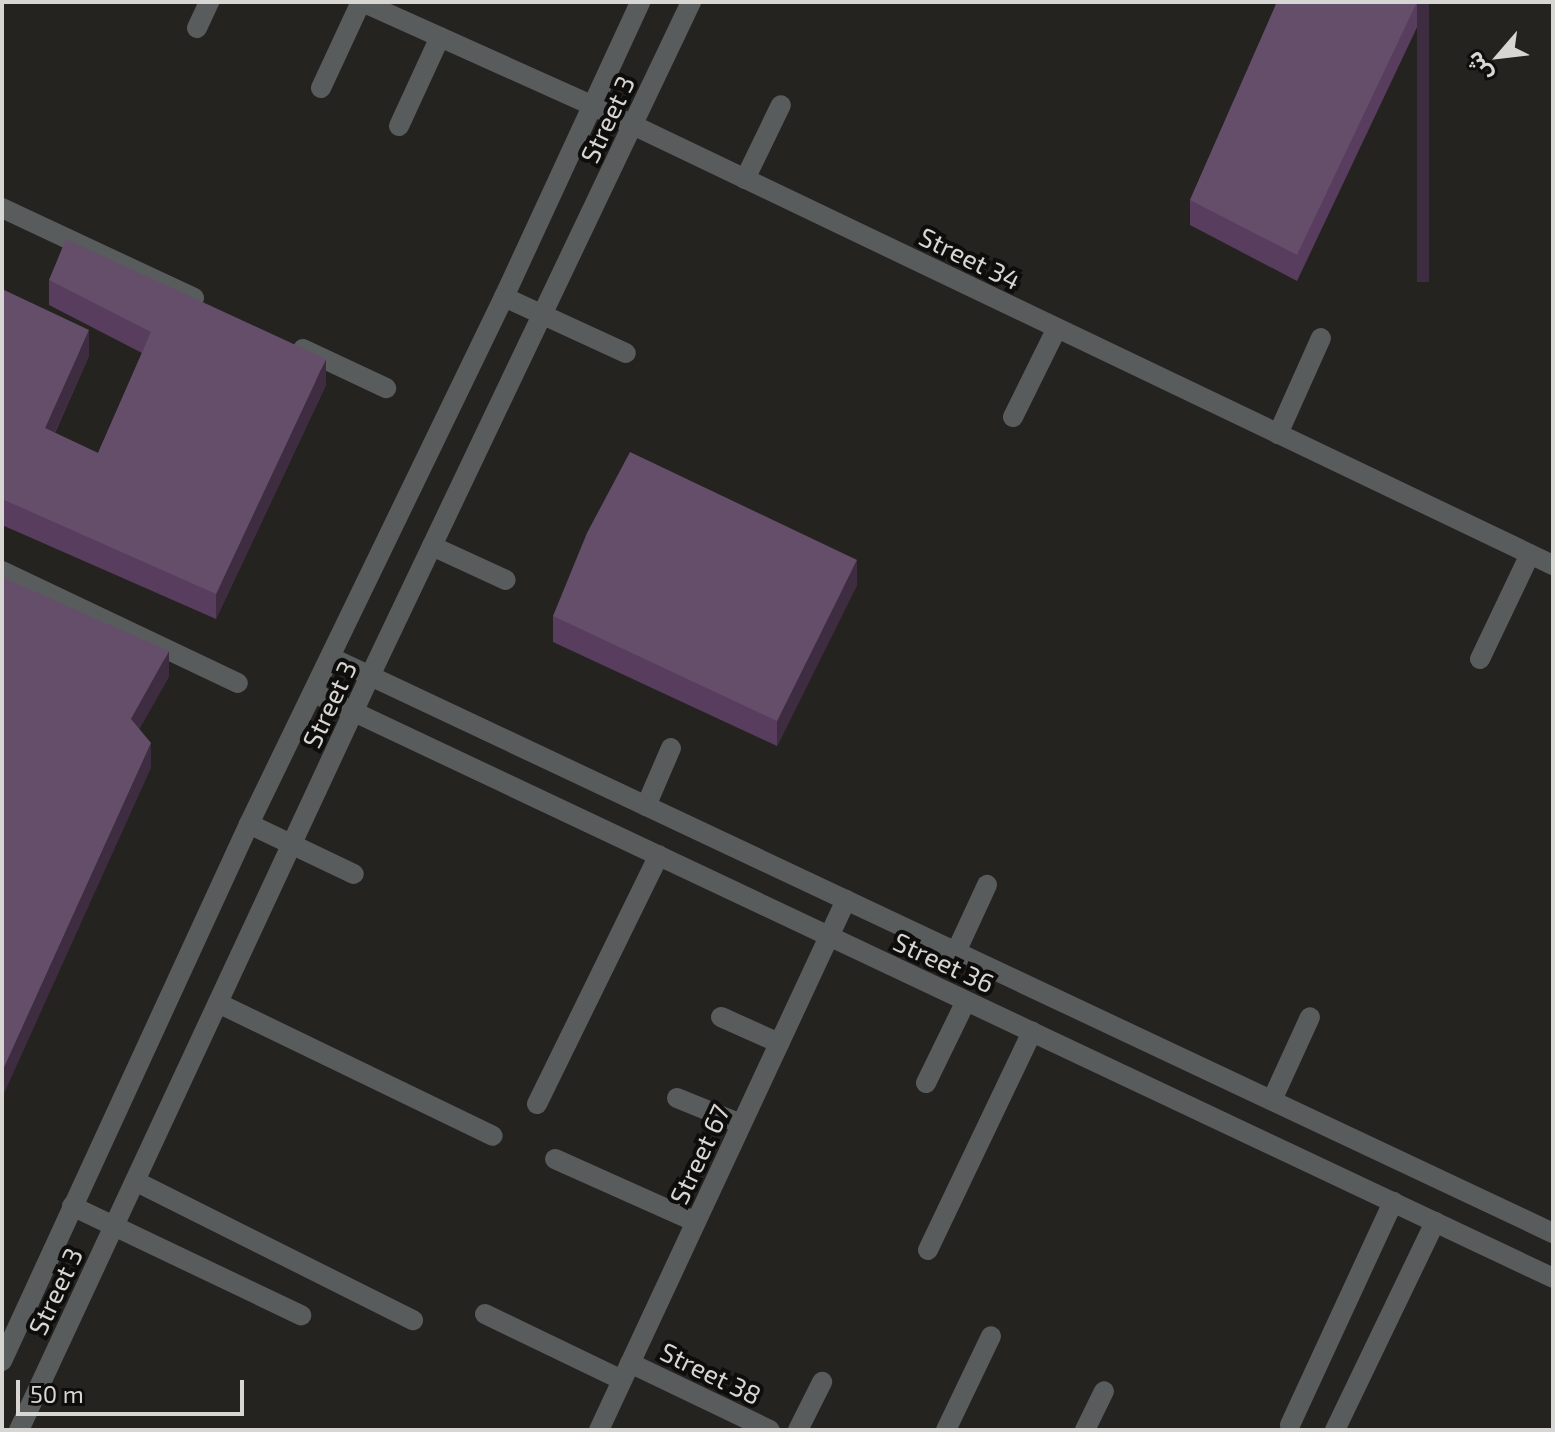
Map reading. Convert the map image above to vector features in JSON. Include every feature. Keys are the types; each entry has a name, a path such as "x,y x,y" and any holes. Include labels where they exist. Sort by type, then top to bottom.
{"street":[{"path":"197,28 209,2"},
{"path":"321,88 361,2"},
{"name":"Street 34","path":"361,2 591,105 1553,565"},
{"name":"Street 3","path":"2,1361 249,824 504,297 640,2"},
{"name":"Street 3","path":"19,1430 370,676 691,2"},
{"path":"399,126 440,37"},
{"path":"745,179 781,105"},
{"path":"2,208 215,308"},
{"path":"504,297 626,353"},
{"path":"1013,417 1057,328"},
{"path":"1278,434 1321,338"},
{"path":"286,342 386,388"},
{"path":"432,546 506,580"},
{"path":"1480,659 1530,554"},
{"path":"2,571 238,683"},
{"name":"Street 36","path":"330,657 1553,1233"},
{"name":"Street 36","path":"314,693 1553,1278"},
{"path":"646,806 671,748"},
{"path":"249,824 354,874"},
{"path":"537,1104 659,855"},
{"path":"956,952 987,885"},
{"name":"Street 67","path":"599,1430 846,900"},
{"path":"926,1083 966,1001"},
{"path":"218,1003 493,1136"},
{"path":"721,1017 779,1043"},
{"path":"1272,1100 1310,1017"},
{"path":"928,1250 1032,1032"},
{"path":"677,1098 741,1124"},
{"path":"555,1159 696,1222"},
{"path":"135,1181 413,1320"},
{"path":"1290,1425 1393,1202"},
{"path":"72,1206 301,1315"},
{"path":"1335,1430 1435,1222"},
{"name":"Street 38","path":"485,1314 759,1428"},
{"path":"946,1430 991,1336"},
{"path":"798,1430 822,1382"},
{"path":"1085,1430 1104,1391"}],"building":[{"path":"1277,2 1417,2 1297,255 1190,200"},
{"path":"66,239 326,359 216,594 2,499 2,289 89,330 45,428 98,453 151,332 49,280"},
{"path":"630,452 857,560 777,721 553,616 587,533"},
{"path":"2,577 169,651 131,719 151,743 2,1072"}]}
